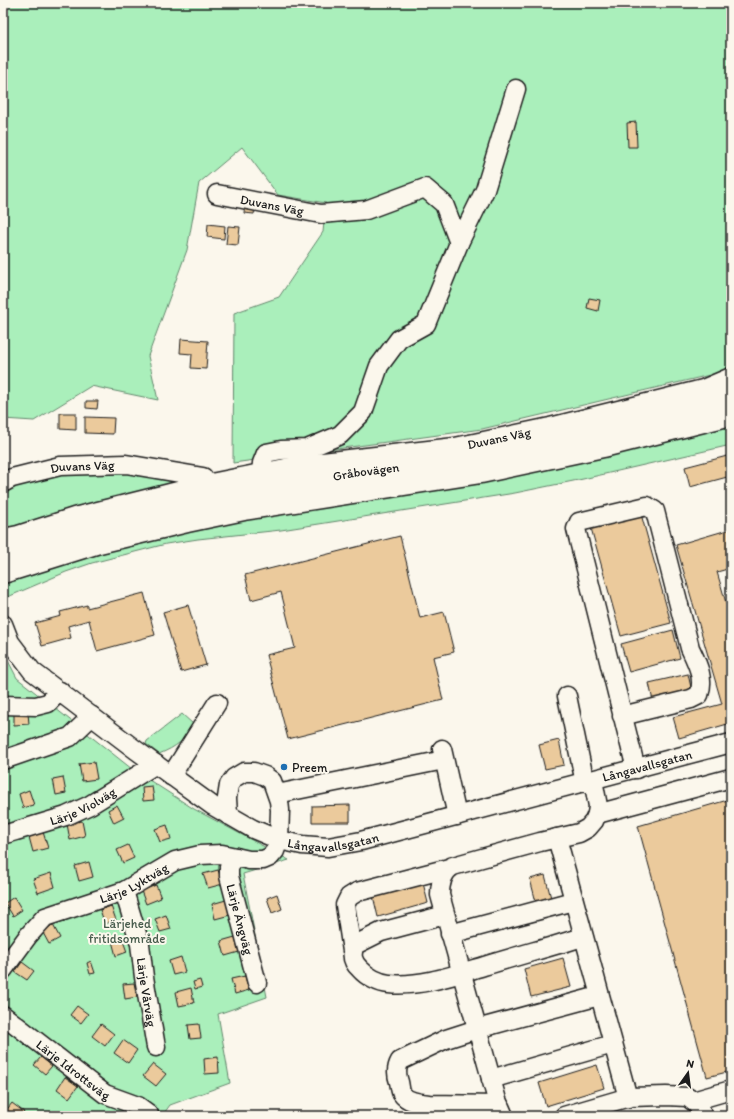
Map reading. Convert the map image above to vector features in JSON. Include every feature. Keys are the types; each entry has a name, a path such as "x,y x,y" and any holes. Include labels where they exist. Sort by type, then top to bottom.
{"main road":[{"name":"Gråbovägen","path":"3,555 112,521 184,504 354,472 453,460 615,425 731,396"},
{"name":"Gråbovägen","path":"3,572 99,542 187,521 244,509 481,472 603,446 731,414"}],"street":[{"path":"261,473 262,463 266,453 281,450 307,450 340,435 363,412 379,366 399,339 426,324 459,243 485,190 516,90"},
{"name":"Duvans Väg","path":"217,194 321,214 366,210 425,188 444,204 459,243"},
{"name":"Duvans Väg","path":"3,538 18,535 74,516 206,484 305,464 455,447 550,427 703,389 731,376"},
{"name":"Duvans Väg","path":"3,483 12,478 60,466 126,464 203,477 206,484"},
{"path":"622,716 700,695 702,687 701,677 697,663 690,648 655,511 647,506 579,522 576,529 622,716 636,769"},
{"name":"Långavallsgatan","path":"3,624 10,642 32,671 171,776 213,806 253,829 279,840 302,845 328,847 361,841 731,744"},
{"path":"3,705 36,706 48,703 60,691"},
{"path":"567,696 589,782 598,806 594,821 588,828 579,833 357,892 349,897 345,905 352,957 356,965 363,972 378,981 387,984 417,984 461,973 583,937"},
{"path":"171,776 217,703"},
{"path":"3,760 70,738 92,716"},
{"path":"277,794 443,754 458,816"},
{"name":"Lärje Violväg","path":"3,835 66,816 90,806 156,764"},
{"path":"228,815 227,798 229,785 234,778 244,772 254,772 265,776 272,781 277,794 280,810 279,840"},
{"path":"597,814 731,778"},
{"path":"557,838 628,1098"},
{"name":"Lärje Lyktväg","path":"3,970 28,936 45,918 124,891 175,861 200,855 222,854 249,860 264,860 275,852 279,840"},
{"name":"Lärje Ängväg","path":"236,857 229,866 229,876 257,983"},
{"path":"449,868 442,879 440,895 450,934 477,1029 491,1079 502,1113 429,1104 408,1099 402,1095 397,1077 397,1070 400,1061 446,1039 477,1029 599,996"},
{"name":"Lärje Vårväg","path":"124,891 140,944 144,978 156,1047"},
{"path":"450,934 573,900"},
{"path":"352,951 355,945 381,932 445,915"},
{"name":"Lärje Idrottsväg","path":"3,1015 105,1094 138,1106 150,1114"},
{"path":"491,1079 613,1044"},
{"path":"693,1101 731,1090"},
{"path":"564,1116 628,1098 666,1096 687,1097 698,1106 703,1116"}],"green space":[{"path":"3,3 731,3 731,370 482,429 233,463 234,313 279,297 323,232 326,203 278,195 242,147 199,183 187,250 148,356 158,400 91,386 34,421 3,419"},
{"path":"731,423 731,445 515,493 281,530 166,544 92,563 66,572 3,599 3,582 44,568 152,538"},
{"path":"87,470 193,478 3,533 3,486"},
{"name":"Lärjehed fritidsområde","path":"3,651 17,678 132,769 194,809 289,860 243,874 267,997 218,1014 230,1083 170,1105 162,1116 3,1116"},
{"path":"182,714 193,724 184,739 170,749 159,754 146,744 147,741"}],"building":[{"path":"636,122 637,147 628,147 627,123"},
{"path":"245,203 256,204 254,214 244,213"},
{"path":"208,224 225,226 224,239 207,237"},
{"path":"228,226 240,227 238,245 226,244"},
{"path":"589,298 600,300 598,311 587,308"},
{"path":"181,339 208,341 206,369 191,368 192,354 180,353"},
{"path":"86,401 98,401 97,409 86,408"},
{"path":"60,413 76,413 76,430 60,429"},
{"path":"85,417 114,418 113,434 85,433"},
{"path":"731,455 731,476 690,487 685,467"},
{"path":"641,514 671,623 621,636 591,528"},
{"path":"731,529 731,568 717,572 731,620 731,723 679,738 673,717 722,704 676,545"},
{"path":"400,536 420,618 444,612 454,652 433,657 443,700 288,739 266,655 295,648 281,592 251,600 245,575"},
{"path":"144,593 155,635 97,651 89,620 68,626 71,638 42,646 35,623 61,616 60,612 87,605 87,608"},
{"path":"188,605 206,665 181,672 163,612"},
{"path":"673,630 680,658 629,672 621,644"},
{"path":"688,674 692,692 653,701 649,683"},
{"path":"28,713 29,724 14,725 14,714"},
{"path":"559,740 564,765 545,769 539,745"},
{"path":"94,762 97,779 82,781 79,764"},
{"path":"63,777 66,793 56,795 53,779"},
{"path":"152,786 154,800 143,801 142,787"},
{"path":"29,790 34,805 23,808 19,794"},
{"path":"731,799 731,1071 707,1077 638,826"},
{"path":"117,805 124,818 114,823 108,810"},
{"path":"350,805 350,822 312,822 312,806"},
{"path":"82,821 85,836 70,840 67,824"},
{"path":"167,825 171,839 160,842 155,829"},
{"path":"43,832 48,848 33,852 29,837"},
{"path":"4,844 9,858 3,861 3,845"},
{"path":"128,845 134,858 123,863 117,850"},
{"path":"89,862 93,877 79,881 75,866"},
{"path":"218,870 223,884 208,888 203,874"},
{"path":"51,873 55,887 38,893 33,879"},
{"path":"545,875 551,898 536,902 530,879"},
{"path":"423,883 428,903 378,917 373,896"},
{"path":"156,885 161,898 146,904 141,891"},
{"path":"277,894 282,909 272,913 267,898"},
{"path":"14,897 22,910 13,916 5,903"},
{"path":"226,900 230,915 215,919 212,904"},
{"path":"111,906 116,920 105,924 100,910"},
{"path":"166,915 171,929 160,932 155,919"},
{"path":"53,925 60,938 49,944 42,931"},
{"path":"235,937 239,952 225,956 221,941"},
{"path":"122,938 127,952 116,956 112,941"},
{"path":"181,957 185,972 173,975 169,961"},
{"path":"563,958 571,987 531,997 524,969"},
{"path":"91,961 95,973 90,974 87,963"},
{"path":"22,962 34,971 27,980 15,972"},
{"path":"245,976 249,990 235,994 231,979"},
{"path":"200,980 202,987 195,989 193,982"},
{"path":"134,983 137,997 125,999 123,984"},
{"path":"191,988 194,1003 179,1006 176,992"},
{"path":"77,1006 88,1014 81,1023 70,1015"},
{"path":"101,1024 114,1034 105,1046 92,1036"},
{"path":"199,1024 201,1038 190,1039 188,1025"},
{"path":"123,1040 137,1050 128,1063 114,1053"},
{"path":"41,1057 52,1066 45,1074 34,1065"},
{"path":"218,1057 219,1073 205,1074 204,1059"},
{"path":"153,1064 166,1074 156,1086 143,1076"},
{"path":"597,1065 604,1088 546,1106 539,1083"},
{"path":"65,1077 78,1086 69,1098 57,1089"},
{"path":"12,1103 24,1112 21,1116 9,1116 4,1113"}],"place":[{"name":"Preem","path":"284,767"}]}
